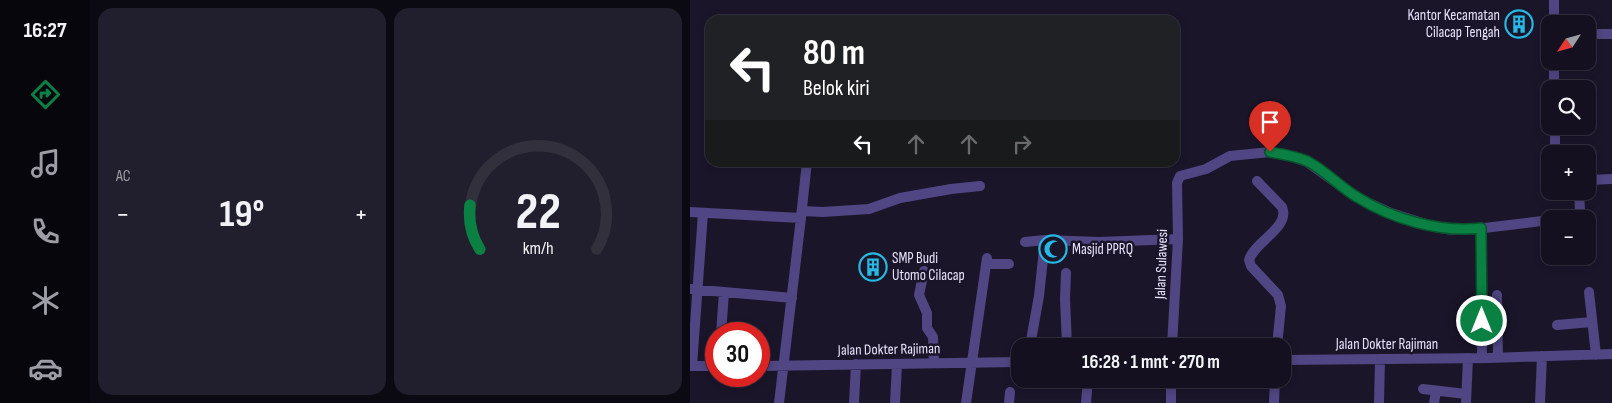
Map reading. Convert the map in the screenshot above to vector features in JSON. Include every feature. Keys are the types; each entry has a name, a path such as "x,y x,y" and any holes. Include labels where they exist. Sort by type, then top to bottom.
{"street":[{"path":"1554,0 1554,15"},
{"path":"1596,34 1612,34"},
{"name":"Jalan Sulawesi","path":"1172,338 1178,239 1176,183 1180,176 1206,169 1230,156 1262,153 1285,154 1308,162 1356,197 1391,213 1416,222 1452,230 1481,228"},
{"path":"779,403 807,167"},
{"path":"1596,180 1612,179"},
{"path":"1257,180 1282,207 1284,212 1284,217 1278,226 1250,254 1249,260 1251,266 1278,295 1281,306 1278,338"},
{"path":"690,212 802,215 869,209 900,198 980,186"},
{"path":"703,213 694,290 691,366 705,366"},
{"path":"1482,358 1481,228 1541,221"},
{"path":"1025,242 1045,240 1099,242 1178,239"},
{"path":"1031,338 1039,296 1045,240"},
{"path":"966,403 986,261 1010,264"},
{"path":"924,271 919,296 927,313 927,328 933,338 934,363"},
{"path":"1066,272 1067,338"},
{"path":"694,290 792,298"},
{"path":"722,322 724,292"},
{"path":"1589,292 1596,355"},
{"path":"1497,295 1498,358"},
{"path":"1557,325 1592,322"},
{"name":"Jalan Dokter Rajiman","path":"1291,360 1498,358 1612,354"},
{"path":"1540,403 1542,356"},
{"path":"1422,389 1466,399 1468,358"},
{"path":"1379,403 1380,359"},
{"name":"Jalan Dokter Rajiman","path":"770,366 1011,362"},
{"path":"854,403 856,364"},
{"path":"895,403 897,364"},
{"path":"1086,403 1087,388"},
{"path":"1171,388 1171,403"},
{"path":"1274,403 1275,388"},
{"path":"1434,403 1436,392"}],"place":[{"name":"Kantor Kecamatan Cilacap Tengah","path":"1519,24"},
{"name":"Masjid PPRQ","path":"1053,249"},
{"name":"SMP Budi Utomo Cilacap","path":"873,267"}],"route":[{"path":"1270,152 1285,154 1308,162 1356,197 1391,213 1416,222 1452,230 1481,228 1482,321"}]}
